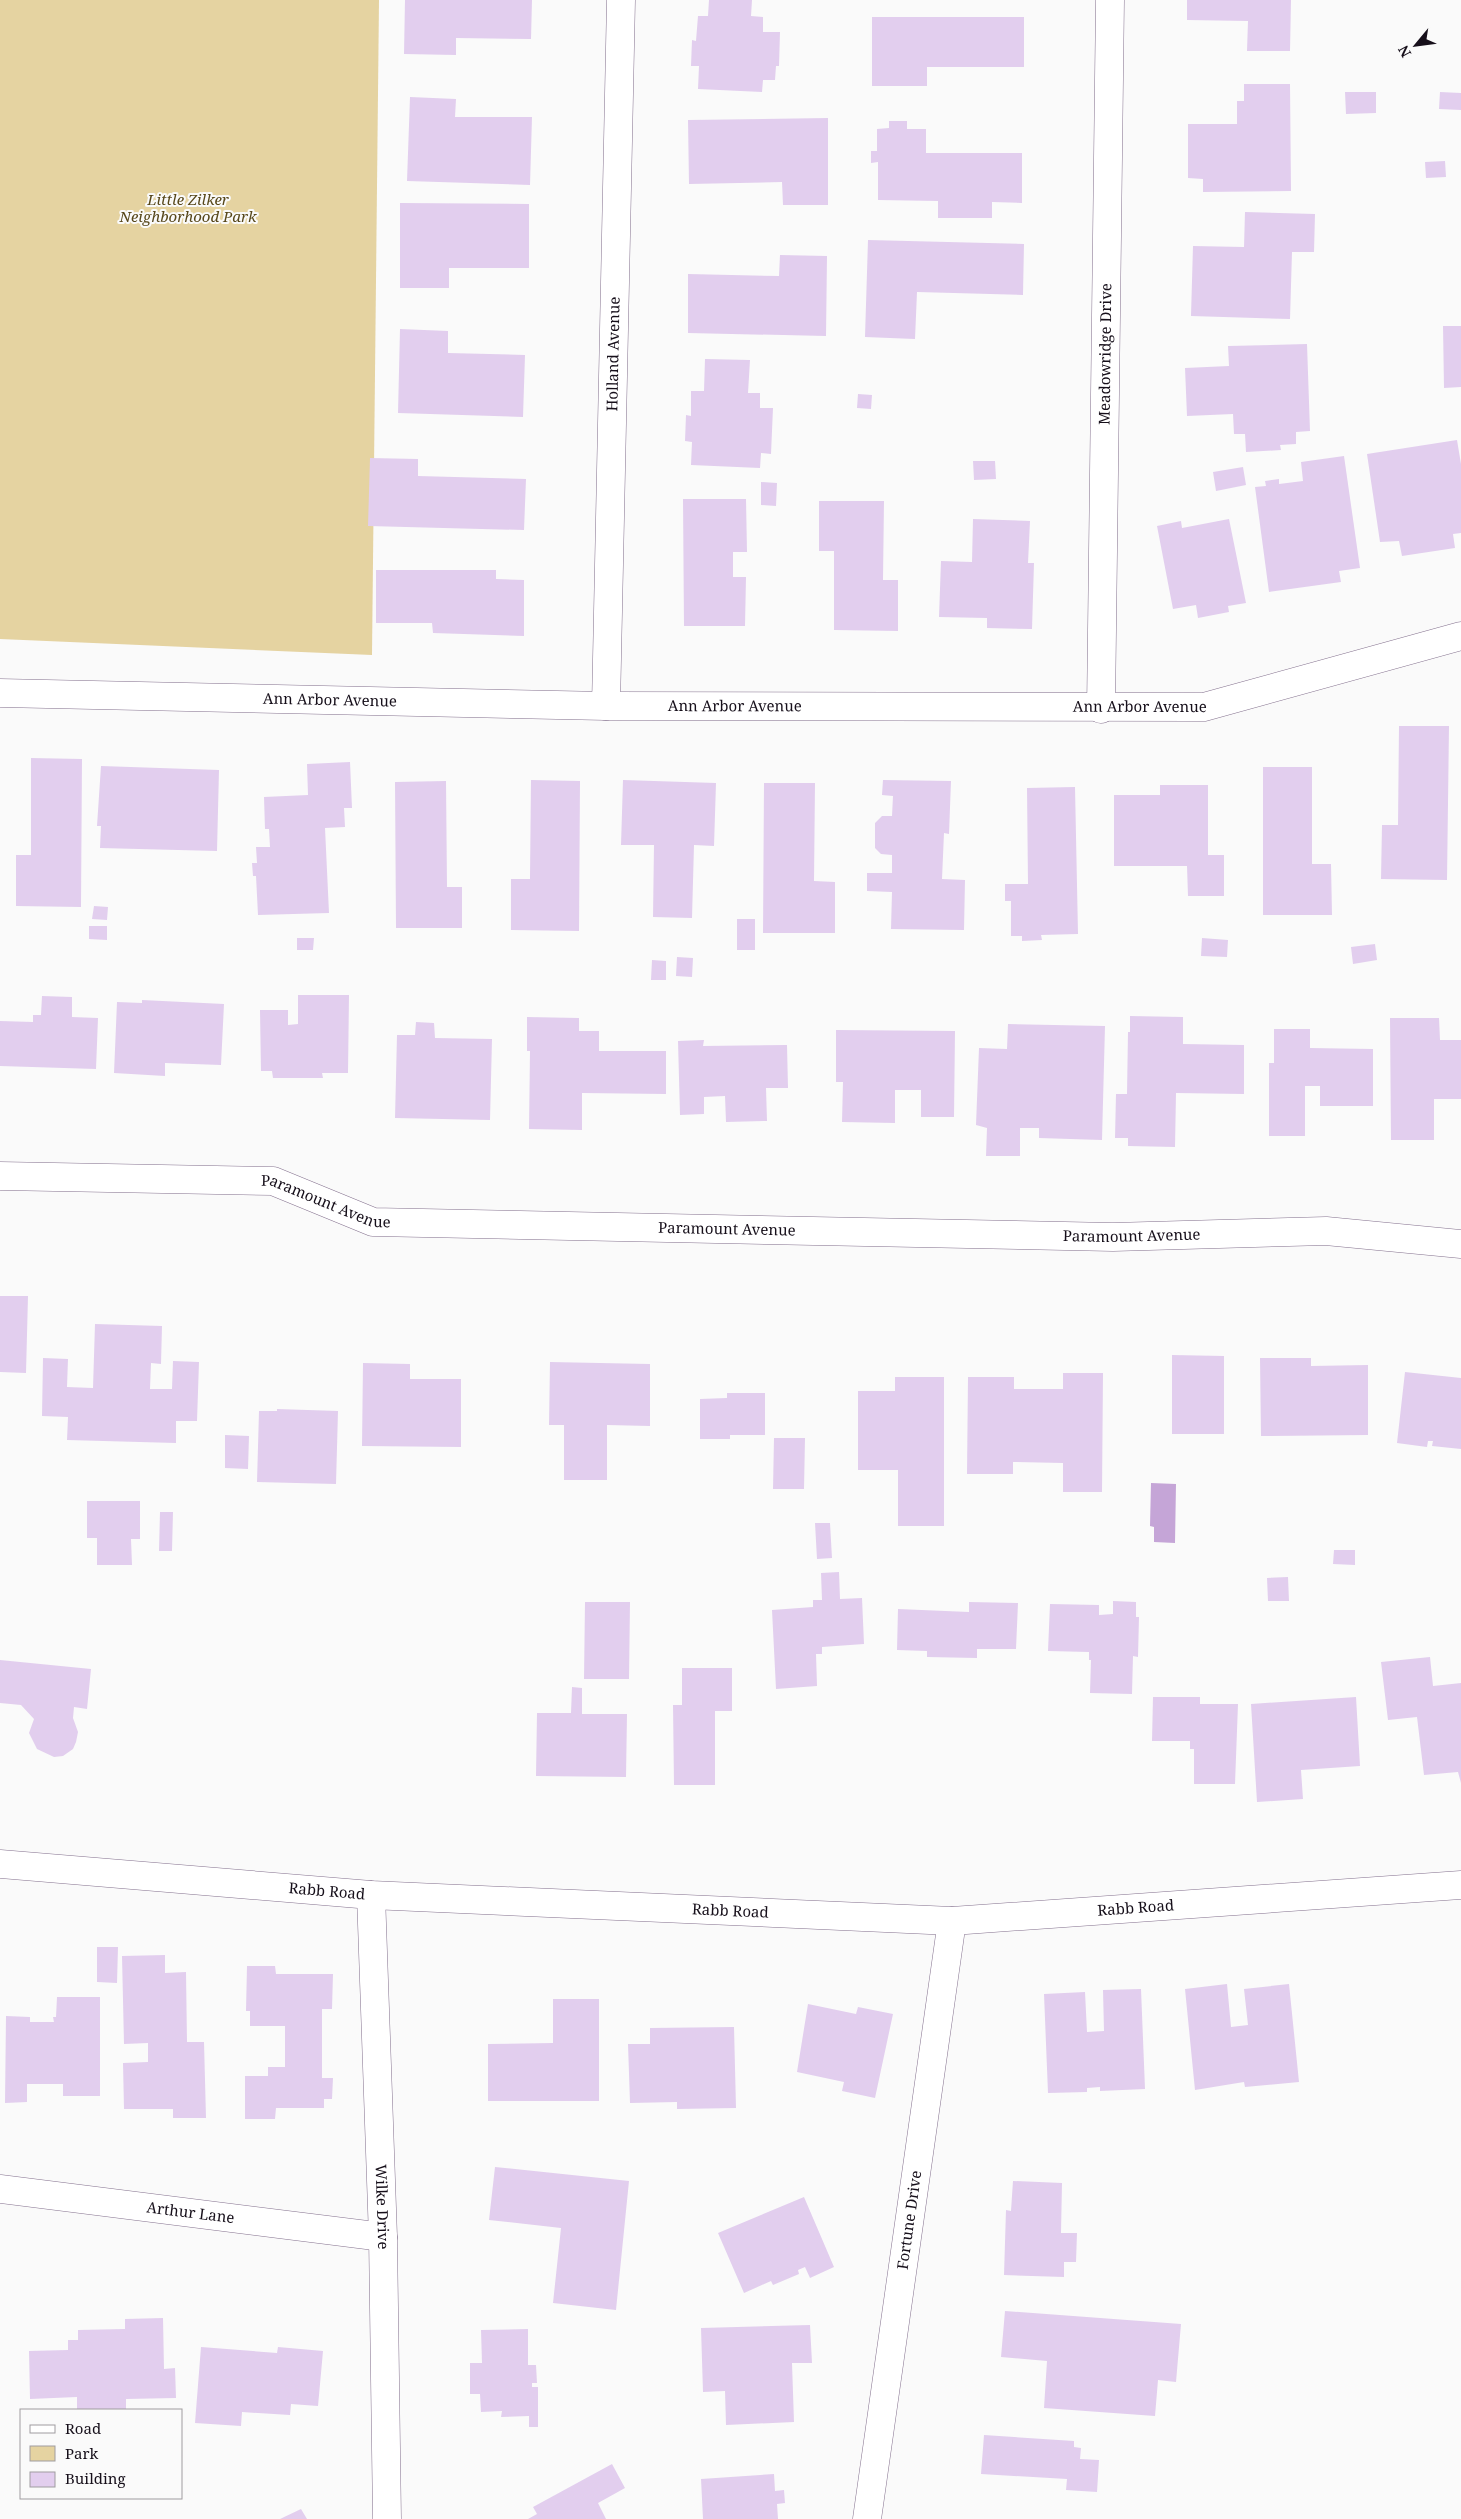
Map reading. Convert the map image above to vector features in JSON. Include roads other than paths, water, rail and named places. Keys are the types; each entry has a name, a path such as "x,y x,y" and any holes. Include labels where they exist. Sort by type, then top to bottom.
{"street":[{"name":"Holland Avenue","path":"606,706 621,0"},
{"name":"Meadowridge Drive","path":"1101,709 1110,0"},
{"name":"Ann Arbor Avenue","path":"0,693 606,706 1101,709 1204,707 1461,636"},
{"name":"Paramount Avenue","path":"0,1176 273,1181 374,1222 1113,1237 1326,1231 1461,1244"},
{"name":"Rabb Road","path":"0,1864 370,1895 952,1921 1461,1885"},
{"name":"Wilke Drive","path":"370,1895 383,2237 387,2519"},
{"name":"Fortune Drive","path":"867,2519 952,1921"},
{"name":"Arthur Lane","path":"0,2189 383,2237"}],"park label":[{"name":"Little Zilker Neighborhood Park","path":"188,208"}]}
